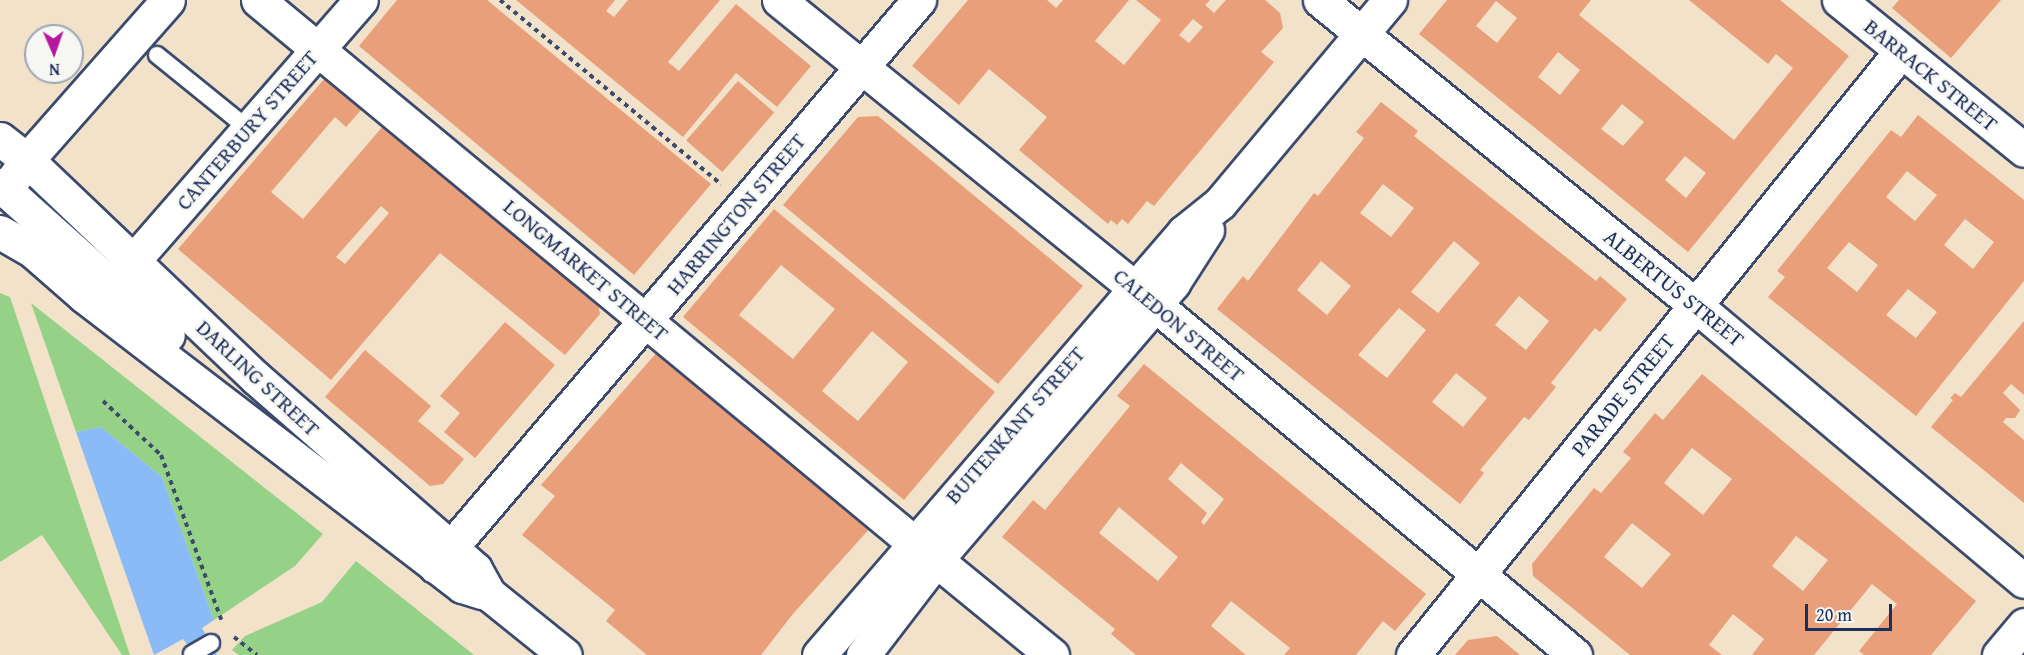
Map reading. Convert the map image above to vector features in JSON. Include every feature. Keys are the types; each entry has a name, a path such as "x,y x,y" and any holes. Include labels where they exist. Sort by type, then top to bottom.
{"street":[{"path":"168,0 13,158 3,187 171,337 228,404"},
{"name":"LONGMARKET STREET","path":"258,0 1052,655"},
{"name":"CANTERBURY STREET","path":"134,260 361,0"},
{"name":"CALEDON STREET","path":"779,0 1145,296 1575,655"},
{"name":"HARRINGTON STREET","path":"443,556 919,0"},
{"name":"ALBERTUS STREET","path":"1320,0 1695,305 2024,581"},
{"name":"BUITENKANT STREET","path":"819,655 925,551 1145,296 1184,232 1220,203 1390,0"},
{"name":"BARRACK STREET","path":"1839,0 2024,150"},
{"name":"PARADE STREET","path":"1413,655 1901,51"},
{"name":"DARLING STREET","path":"0,139 13,158 134,260 443,556"},
{"name":"DARLING STREET","path":"0,232 34,252 84,296 228,404 443,556 475,569 489,594 565,655"},
{"name":"BUITENKANT STREET","path":"863,655 925,551"},
{"path":"2000,655 2024,625"}],"lane":[{"path":"157,55 247,128"},
{"path":"192,654 211,643"}],"path":[{"path":"500,0 714,179 747,201"},
{"path":"103,401 161,455 226,626"},
{"path":"230,632 256,655"}],"green space":[{"path":"0,293 10,297 130,655 122,655 42,535 0,562"},
{"path":"31,303 323,534 295,566 214,620 162,477 101,427 76,432"},
{"path":"356,561 474,655 239,655 232,650 245,636 322,602"}],"water":[{"path":"101,427 162,477 214,620 202,628 217,655 195,655 183,639 154,655 76,432"}],"building":[{"path":"397,0 487,0 711,184 634,275 359,46"},
{"path":"516,0 615,0 606,11 614,17 628,0 720,0 668,62 679,71 736,4 811,66 777,107 736,73 683,137"},
{"path":"968,0 1047,0 1056,8 1063,0 1129,0 1095,41 1124,65 1161,20 1136,0 1210,0 1205,5 1214,13 1226,0 1265,0 1280,13 1283,28 1261,52 1274,62 1154,206 1147,201 1128,224 1122,219 1117,225 1111,220 1108,224 1019,150 1047,117 989,69 959,105 912,66","holes":["1193,19 1203,27 1189,43 1179,35"]},
{"path":"1447,0 1591,0 1579,15 1734,140 1793,68 1776,54 1768,64 1689,0 1780,0 1849,56 1688,252 1419,34","holes":["1496,1 1517,18 1497,43 1476,26","1558,52 1580,70 1560,95 1538,77","1622,104 1644,122 1623,146 1601,129","1685,156 1706,173 1686,198 1665,180"]},
{"path":"1899,0 2001,0 1951,58 1892,8"},
{"path":"325,78 362,109 346,127 335,117 271,192 303,219 384,125 598,304 600,314 565,355 440,253 331,380 178,249","holes":["381,206 389,213 345,264 336,257"]},
{"path":"738,81 774,112 722,172 686,141"},
{"path":"1381,102 1418,131 1414,136 1596,281 1600,276 1627,299 1600,332 1595,328 1551,383 1556,387 1529,420 1524,417 1480,470 1484,473 1460,504 1217,309 1243,276 1248,281 1314,193 1318,196 1364,138 1356,132","holes":["1383,184 1414,208 1391,237 1360,213","1454,241 1480,263 1438,313 1411,292","1321,261 1351,286 1327,315 1297,290","1519,296 1549,321 1526,350 1495,325","1399,308 1426,330 1387,378 1358,355","1456,373 1487,398 1463,427 1432,402"]},
{"path":"1918,115 2024,200 2024,281 1916,416 1768,297 1785,277 1777,271 1891,130 1901,137","holes":["1907,171 1937,195 1915,221 1886,197","1965,219 1994,242 1973,269 1944,245","1849,242 1878,265 1857,292 1827,268","1908,289 1937,312 1916,338 1886,315"]},
{"path":"878,116 1083,286 998,384 783,205 858,117"},
{"path":"774,209 995,392 904,500 683,317","holes":["781,265 835,309 793,359 739,315","872,331 908,362 858,421 822,391"]},
{"path":"2024,321 2024,395 2011,384 2003,393 2020,410 2015,418 2006,418 2003,422 2024,440 2024,503 1931,427 1953,400 1950,398 1955,393 1961,397"},
{"path":"505,322 555,365 475,458 444,432 460,413 440,396"},
{"path":"365,350 431,406 418,421 464,459 443,484 430,486 325,397"},
{"path":"658,351 871,527 792,615 761,655 647,655 606,621 615,610 522,535 555,496 541,485"},
{"path":"1144,364 1426,594 1395,631 1383,621 1356,655 1284,655 1290,648 1231,601 1211,626 1246,655 1136,655 1111,634 1115,629 1002,537 1033,500 1045,510 1130,406 1117,396","holes":["1181,463 1224,499 1204,525 1201,522 1207,513 1168,479","1119,507 1178,557 1158,581 1099,533"]},
{"path":"1702,374 1976,601 1931,655 1864,655 1859,651 1897,604 1872,584 1814,655 1752,655 1764,639 1733,614 1709,645 1722,655 1630,655 1533,576 1532,564 1594,488 1601,493 1631,458 1623,452 1655,413 1663,420","holes":["1692,448 1732,479 1703,515 1664,483","1632,523 1671,554 1642,588 1604,557","1796,536 1828,560 1803,591 1772,566"]},
{"path":"1497,636 1520,655 1455,655 1468,640"}]}
